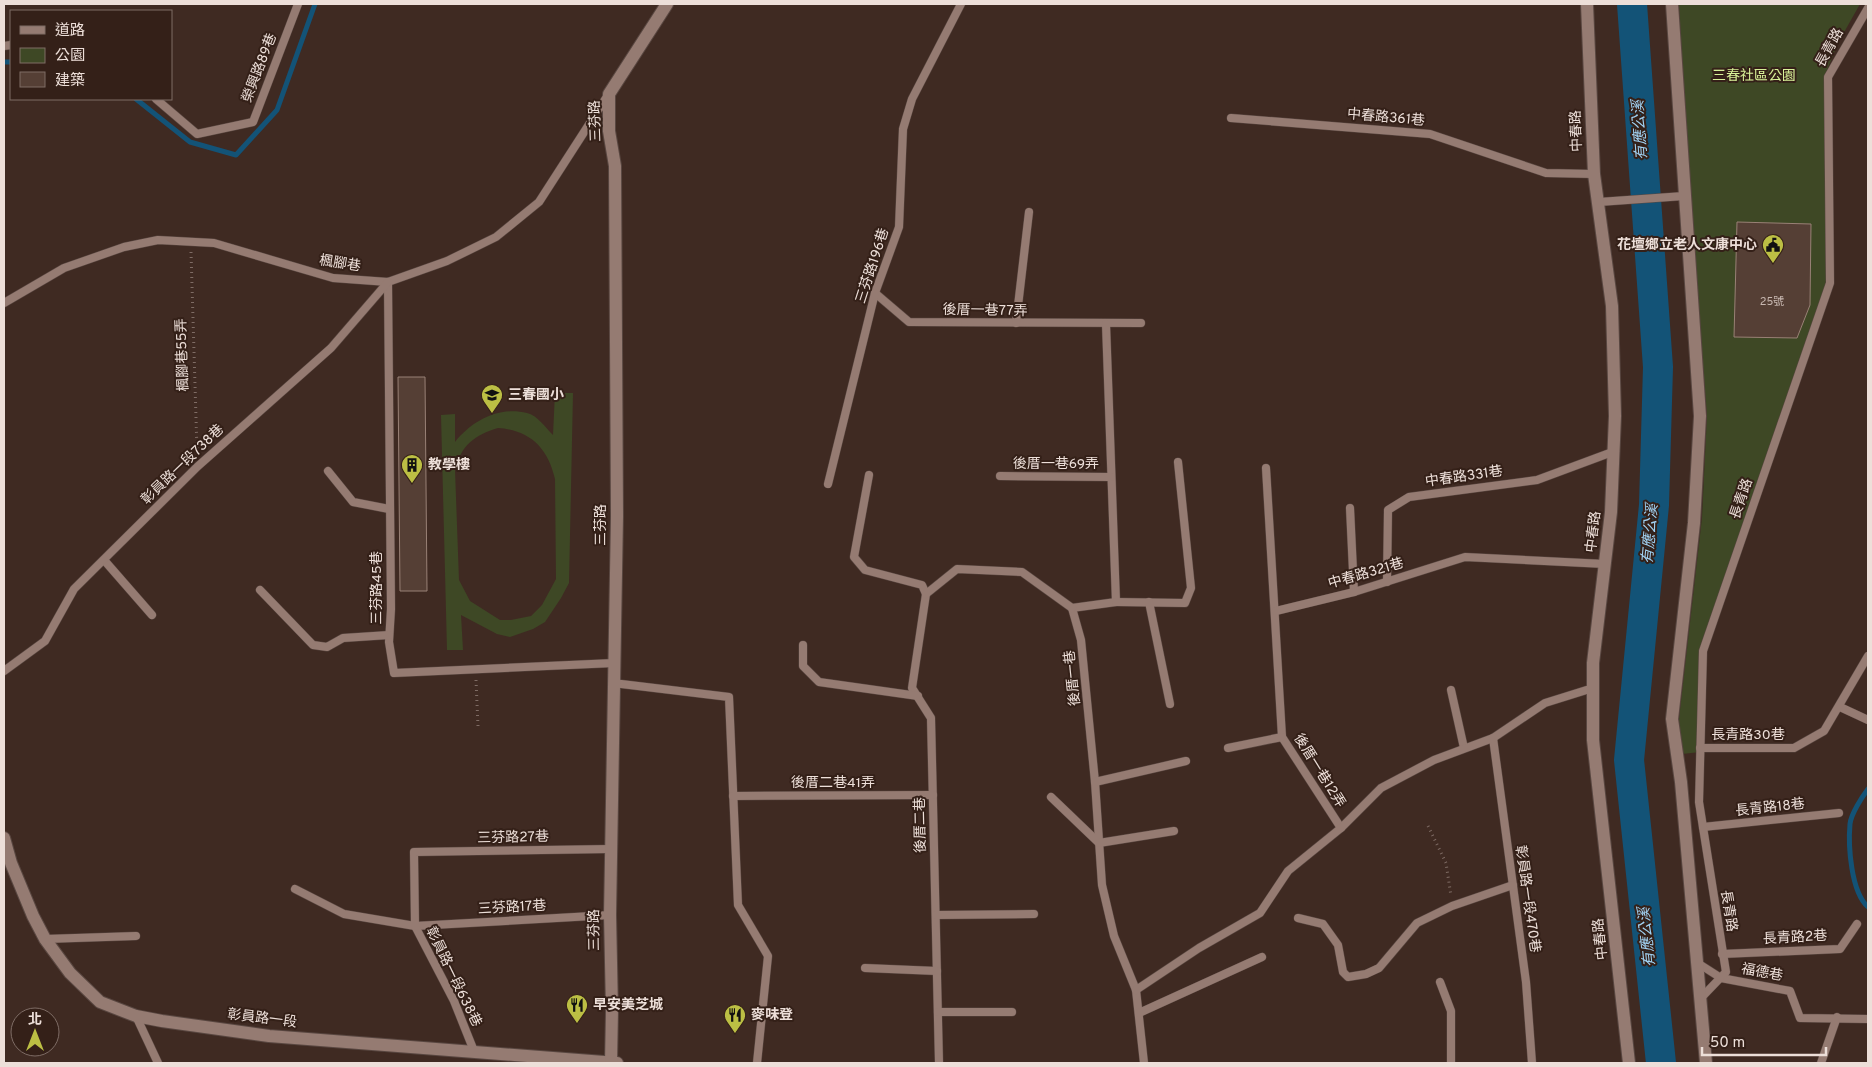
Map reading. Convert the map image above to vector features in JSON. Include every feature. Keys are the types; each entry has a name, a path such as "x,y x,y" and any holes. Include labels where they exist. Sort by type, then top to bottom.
{"street":[{"name":"三芬路","path":"610,1063 612,1010 610,915 617,516 615,166 609,131 609,94 667,4"},
{"name":"中春路","path":"1587,4 1594,174 1612,306 1615,450 1612,512 1593,663 1593,740 1629,1063"},
{"path":"1672,4 1684,196 1694,302 1700,416 1694,522 1672,719 1681,782 1706,1063"},
{"name":"彰員路一段","path":"4,838 29,907 45,939 70,973 100,1002 136,1016 269,1036 474,1050 617,1063"}],"lane":[{"name":"榮興路89巷","path":"157,100 197,134 253,122 298,4"},
{"name":"三芬路196巷","path":"828,484 875,293 899,227 903,129 907,114 912,100 961,4"},
{"name":"長青路","path":"1720,978 1726,972 1699,802 1703,651 1830,283 1828,78 1868,8"},
{"name":"楓腳巷","path":"4,303 64,268 124,247 158,240 214,243 333,278 388,282 447,261 496,237 539,202 609,94"},
{"name":"中春路361巷","path":"1231,118 1430,134 1546,173 1594,174"},
{"path":"1599,202 1684,196"},
{"path":"1016,323 1029,212"},
{"name":"彰員路一段738巷","path":"4,671 45,642 74,589 197,467 331,348 388,282"},
{"name":"三芬路45巷","path":"388,282 389,635 394,673 614,664"},
{"name":"後厝一巷77弄","path":"875,293 909,322 1141,323"},
{"path":"1106,324 1116,602"},
{"name":"中春路331巷","path":"1387,582 1388,510 1409,497 1536,480 1615,450"},
{"path":"869,475 854,557 865,570 922,585 926,594 957,569 1022,572 1072,608 1116,602 1185,603 1191,588 1178,462"},
{"path":"1266,468 1276,611"},
{"path":"328,471 353,502 389,509"},
{"name":"後厝一巷69弄","path":"1000,476 1111,477"},
{"path":"1350,508 1354,592"},
{"name":"中春路321巷","path":"1276,611 1354,592 1465,557 1605,564"},
{"path":"104,560 152,615"},
{"path":"260,590 313,645 327,647 343,638 389,635"},
{"name":"後厝二巷","path":"926,594 912,688 931,718 939,1063"},
{"path":"1149,602 1170,704"},
{"name":"後厝一巷","path":"1072,608 1081,640 1095,782 1102,885 1114,936 1136,990 1144,1063"},
{"name":"後厝一巷12弄","path":"1136,990 1199,948 1260,913 1288,871 1341,828 1282,736 1276,611"},
{"path":"804,645 803,666 819,682 918,696"},
{"name":"長青路30巷","path":"1700,748 1794,748 1824,731 1840,707 1868,656"},
{"path":"614,683 729,697 738,905 768,956 756,1063"},
{"path":"1341,828 1381,788 1434,760 1493,738 1545,703 1593,688"},
{"path":"1451,690 1464,748"},
{"path":"1840,707 1868,720"},
{"path":"1228,748 1282,736"},
{"name":"彰員路一段470巷","path":"1493,738 1526,982 1532,1063"},
{"path":"1095,782 1186,761"},
{"name":"後厝二巷41弄","path":"733,796 933,794"},
{"path":"1050,797 1099,843 1174,831"},
{"name":"長青路18巷","path":"1703,827 1839,813"},
{"name":"三芬路27巷","path":"414,852 611,849"},
{"name":"彰員路一段638巷","path":"414,852 415,926 454,1001 474,1050"},
{"path":"1298,918 1322,924 1338,945 1344,972 1348,977 1366,974 1379,968 1417,922 1452,906 1513,885"},
{"name":"三芬路17巷","path":"295,889 344,914 415,926 610,915"},
{"path":"936,914 1034,914"},
{"name":"長青路2巷","path":"1722,954 1840,949 1857,924"},
{"path":"45,939 136,936"},
{"path":"1139,1013 1262,957"},
{"name":"福德巷","path":"1696,962 1720,978 1790,991 1800,1018 1837,1017 1868,1019"},
{"path":"865,968 937,971"},
{"path":"1700,1000 1720,978"},
{"path":"1440,982 1451,1011 1451,1063"},
{"path":"938,1012 1012,1012"},
{"path":"136,1016 158,1063"},
{"path":"1821,1063 1837,1017"}],"path":[{"name":"楓腳巷55弄","path":"191,242 197,467"},
{"path":"476,670 478,726"},
{"path":"1428,826 1446,863 1452,906"}],"green space":[{"name":"三春社區公園","path":"1679,4 1860,4 1838,43 1825,75 1826,285 1704,649 1700,752 1682,754 1679,719 1702,518 1707,415 1689,200"},
{"path":"555,393 573,393 569,583 545,622 533,629 510,637 497,634 461,615 463,650 447,650 441,415 455,414 455,442 469,428 486,417 516,411 531,414 553,435","holes":["498,428 519,432 536,443 548,458 552,468 555,479 556,579 542,605 531,616 500,620 470,601 459,580 455,470 461,454 470,442 482,434"]}],"building":[{"name":"花壇鄉立老人文康中心","path":"1737,222 1811,224 1810,305 1797,338 1734,337"},
{"name":"教學樓","path":"398,377 425,377 427,591 400,591"}],"waterway":[{"path":"137,100 190,142 236,155 277,110 315,4"},
{"name":"有應公溪","path":"1632,4 1658,367 1654,505 1629,760 1661,1063"},
{"path":"4,62 10,62"},
{"path":"1868,789 1852,815 1850,824 1850,856 1854,880 1862,900 1868,907"}],"place":[{"name":"花壇鄉立老人文康中心","path":"1773,264"},
{"name":"三春國小","path":"492,414"},
{"name":"教學樓","path":"412,484"},
{"name":"早安美芝城","path":"577,1024"},
{"name":"麥味登","path":"735,1034"}]}
